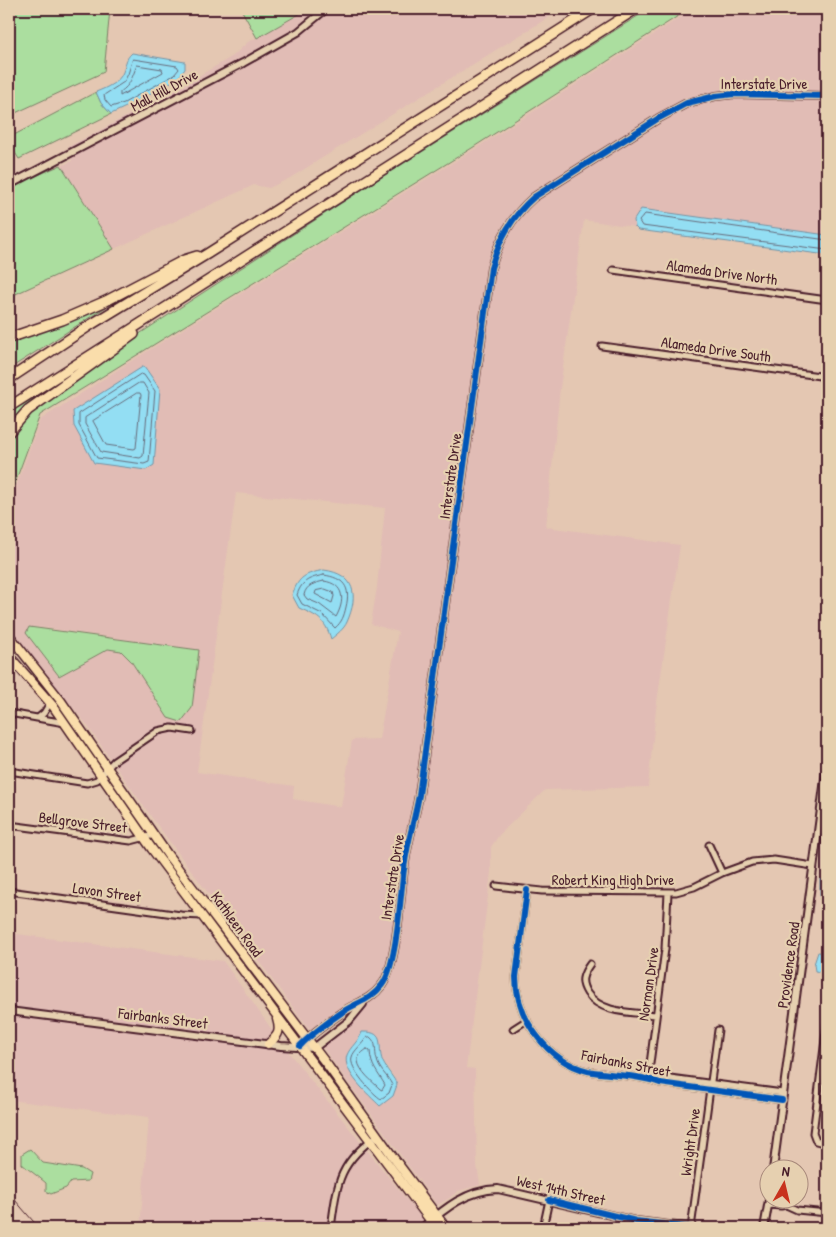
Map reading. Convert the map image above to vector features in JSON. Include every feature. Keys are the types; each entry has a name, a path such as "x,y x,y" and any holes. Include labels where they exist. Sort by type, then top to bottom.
{"highway":[{"path":"559,31 588,9"},
{"path":"9,378 593,9"},
{"path":"9,407 636,9"},
{"path":"9,338 62,320 97,305 184,260 207,254"},
{"path":"9,432 28,410 212,278"}],"main road":[{"name":"Kathleen Road","path":"9,635 61,700 154,835 378,1135 434,1218 436,1228"},
{"name":"Kathleen Road","path":"9,656 65,723 145,839 370,1141 434,1218 446,1228"},
{"path":"268,1044 276,1038 280,1030 276,1014"}],"street":[{"name":"Mall Hill Drive","path":"9,185 260,54 298,32 326,9"},
{"name":"Interstate Drive","path":"314,1048 349,1021 365,1001 383,984 393,955 404,864 420,795 491,268 500,240 516,215 534,197 659,118 687,103 734,94 827,96"},
{"name":"Alameda Drive North","path":"613,270 827,300"},
{"name":"Alameda Drive South","path":"602,346 827,377"},
{"path":"38,718 44,713 50,703"},
{"path":"9,714 65,723"},
{"path":"9,771 87,782 97,780 114,761 158,731 172,728 192,731"},
{"name":"Providence Road","path":"774,1160 827,764"},
{"name":"Bellgrove Street","path":"9,824 113,840 131,841 145,839 154,835"},
{"path":"709,845 722,873"},
{"name":"Robert King High Drive","path":"496,886 560,892 668,893 694,888 722,873 752,862 764,860 813,866"},
{"name":"Fairbanks Street","path":"527,890 516,977 518,996 527,1020 547,1047 567,1063 588,1071 648,1078 660,1084 710,1091 783,1096"},
{"name":"Lavon Street","path":"9,891 181,915 202,916"},
{"name":"Norman Drive","path":"648,1078 667,927 668,893"},
{"path":"590,964 582,982 595,1002 610,1009 656,1015"},
{"name":"Interstate Drive","path":"300,1046 307,1038 345,1011 365,1001"},
{"name":"Fairbanks Street","path":"9,1011 268,1044 314,1048"},
{"path":"513,1029 527,1020"},
{"path":"827,1024 813,1133 816,1141 827,1144"},
{"name":"Wright Drive","path":"692,1228 718,1030"},
{"name":"Fairbanks Street","path":"648,1078 655,1076 711,1083 783,1096"},
{"path":"331,1228 337,1184 341,1173 358,1152 378,1135"},
{"name":"West 14th Street","path":"422,1228 466,1196 488,1189 509,1191 636,1221 692,1228"},
{"path":"543,1228 549,1200"},
{"path":"764,1228 767,1210"},
{"path":"797,1210 827,1214"}],"shaded area":[{"path":"308,9 322,9 297,29 242,60 69,150 68,147 156,101 233,56 248,42"},
{"path":"330,9 562,9 290,178 269,188 254,185 114,249 61,166 72,161 71,156 286,43 314,24"},
{"path":"693,9 827,9 827,93 734,91 715,93 686,100 658,115 532,195 522,203 497,239 488,268 414,809 402,864 388,963 381,983 370,993 312,1033 114,764 159,733 172,731 194,734 195,729 172,725 157,728 111,760 87,725 9,627 9,512 11,500 40,420 133,360 473,150","holes":["236,493 385,508 377,587 371,624 398,632 379,739 352,740 341,807 293,799 294,786 197,772","29,627 44,628 199,650 168,718 131,661 121,651 108,649 59,676"]},
{"path":"734,97 827,99 827,235 641,209 634,220 635,227 584,220 560,388 546,527 680,545 656,709 648,787 545,790 499,835 491,847 491,872 466,1068 475,1069 477,1165 480,1185 458,1191 437,1205 321,1045 350,1023 366,1003 385,986 411,842 422,796 493,269 502,242 518,217 535,200 660,120 688,106","holes":["359,1040 380,1041 381,1058 394,1077 393,1096 380,1106 347,1053"]},
{"path":"9,933 223,961 275,1034 267,1041 9,1008"},
{"path":"9,1014 286,1049 362,1144 339,1172 335,1183 329,1228 140,1228 149,1117 9,1100"},
{"path":"365,1148 425,1222 418,1228 334,1228 340,1185 346,1171"}],"green space":[{"path":"9,9 110,9 104,72 9,116"},
{"path":"241,9 308,9 257,38"},
{"path":"649,9 689,9 472,148 40,415 9,499 9,436 35,407 113,351 366,187"},
{"path":"96,92 101,103 111,114 19,159 12,148 14,135"},
{"path":"61,165 114,249 9,297 9,189"},
{"path":"108,305 106,307 9,369 9,339"},
{"path":"52,387 31,404 9,427 9,413"},
{"path":"29,627 199,650 192,708 181,722 168,718 131,661 121,651 108,649 59,676 26,633"},
{"path":"30,1149 43,1163 82,1169 90,1174 88,1181 71,1182 66,1188 51,1194 46,1191 46,1183 22,1164 22,1154"}],"water":[{"path":"132,53 185,62 185,69 178,78 111,114 101,103 96,92 108,87 119,79"},
{"path":"641,209 827,235 827,255 638,230 635,227 634,220"},
{"path":"144,366 160,389 154,465 146,470 94,463 74,426 73,411"},
{"path":"324,570 334,572 348,581 352,587 353,595 351,612 347,622 331,639 329,632 320,619 299,608 292,595 300,580 312,573"},
{"path":"820,879 827,880 827,901 820,900"},
{"path":"818,952 827,953 827,973 815,971 814,964"},
{"path":"362,1032 376,1034 380,1042 382,1058 397,1085 393,1096 380,1106 357,1082 346,1061 348,1052"}],"railway":[{"path":"9,1193 39,1228"}],"cycle path":[{"path":"300,1046 333,1018 378,990 387,975 392,961 406,854 419,795 491,268 507,229 534,197 659,118 687,103 734,94 827,96"},
{"path":"527,890 516,977 517,992 521,1008 528,1022 547,1048 559,1058 573,1066 597,1073 642,1078 660,1083 782,1100"},
{"path":"549,1200 636,1221 693,1228"}]}
